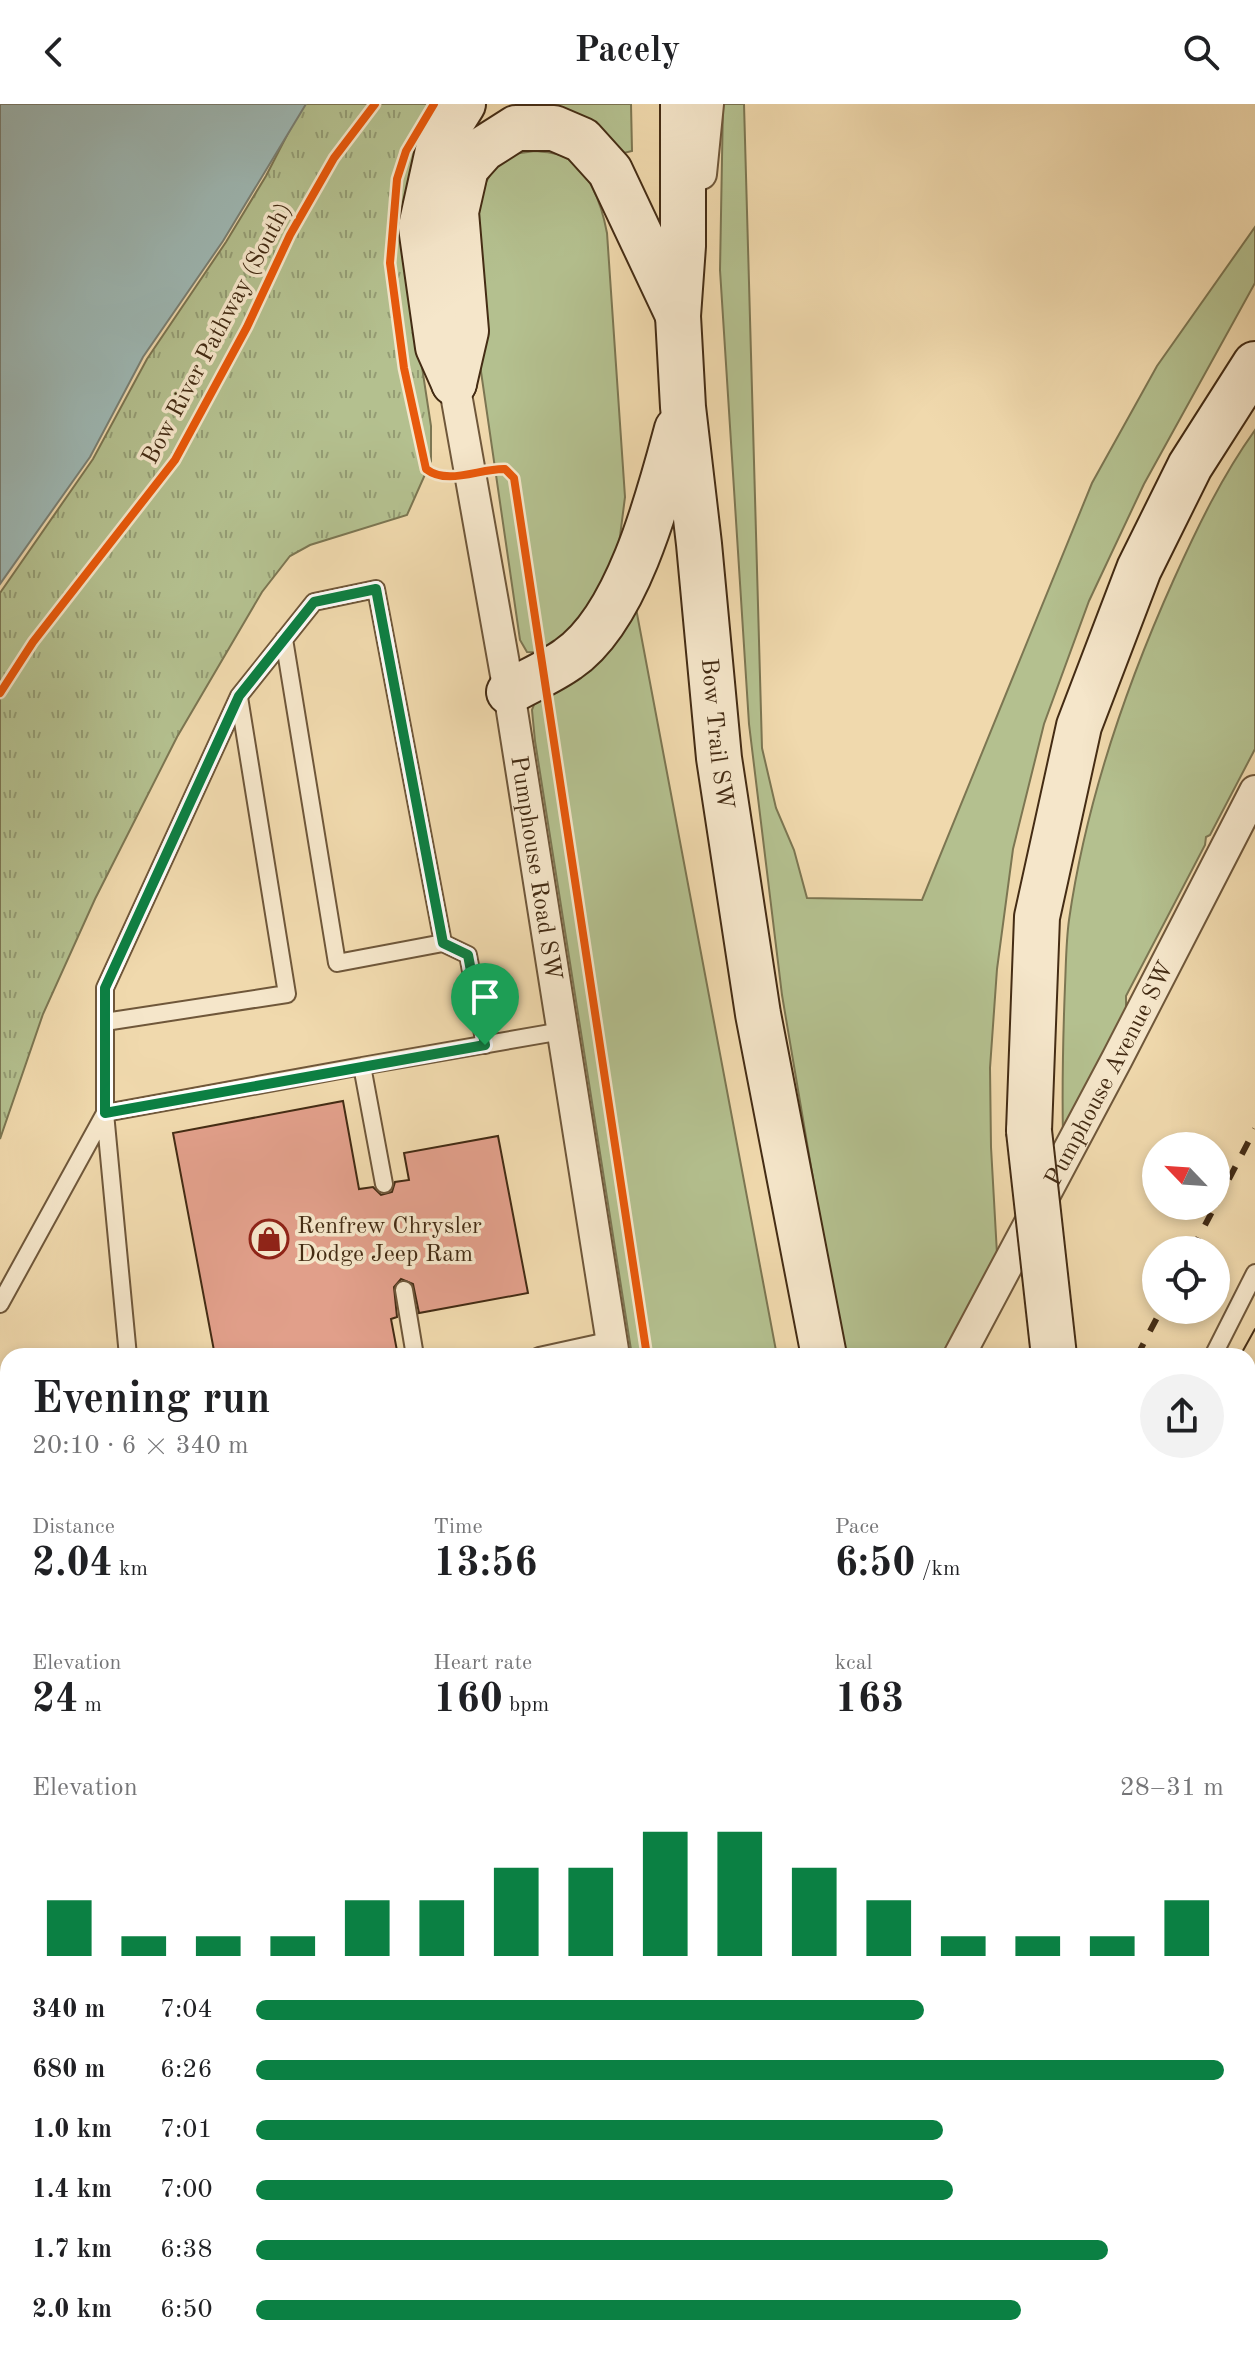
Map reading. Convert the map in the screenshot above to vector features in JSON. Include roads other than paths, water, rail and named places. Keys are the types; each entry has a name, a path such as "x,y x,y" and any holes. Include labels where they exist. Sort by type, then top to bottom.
{"main road":[{"path":"454,383 438,347 421,227 440,141 463,104"},
{"path":"454,383 466,331 456,212 466,168 496,114 505,104"},
{"path":"657,104 661,161 683,246"},
{"name":"Bow Trail SW","path":"683,104 683,246 678,316 683,407 721,773 758,1014 822,1348"},
{"path":"466,168 483,149 516,128 554,128 582,140 610,171 678,316"},
{"path":"1053,1348 1029,1131 1037,917 1079,726 1139,569 1190,466 1250,364"},
{"path":"509,692 571,658 608,617 654,514 683,407"}],"street":[{"path":"683,246 699,197 708,104"},
{"name":"Pumphouse Road SW","path":"454,383 509,692 613,1348"},
{"name":"Pumphouse Avenue SW","path":"963,1348 1255,791"}],"lane":[{"path":"127,1348 105,1113 105,988 239,696 314,602 376,589 443,943"},
{"path":"284,639 337,963 443,943 468,955 485,1045"},
{"path":"105,1022 287,994 239,696"},
{"path":"105,1113 562,1031"},
{"path":"362,1066 384,1184"},
{"path":"0,1304 105,1113"},
{"path":"1217,1348 1255,1273"},
{"path":"404,1290 414,1348"}],"water":[{"path":"0,104 306,104 223,241 143,357 90,457 0,584"}],"tram line":[{"path":"1244,1348 1255,1329"}],"railway":[{"path":"1230,1177 1255,1129"},
{"path":"1199,1236 1208,1220"},
{"path":"1141,1348 1154,1324"}],"place":[{"name":"Renfrew Chrysler Dodge Jeep Ram","path":"269,1239"}]}
